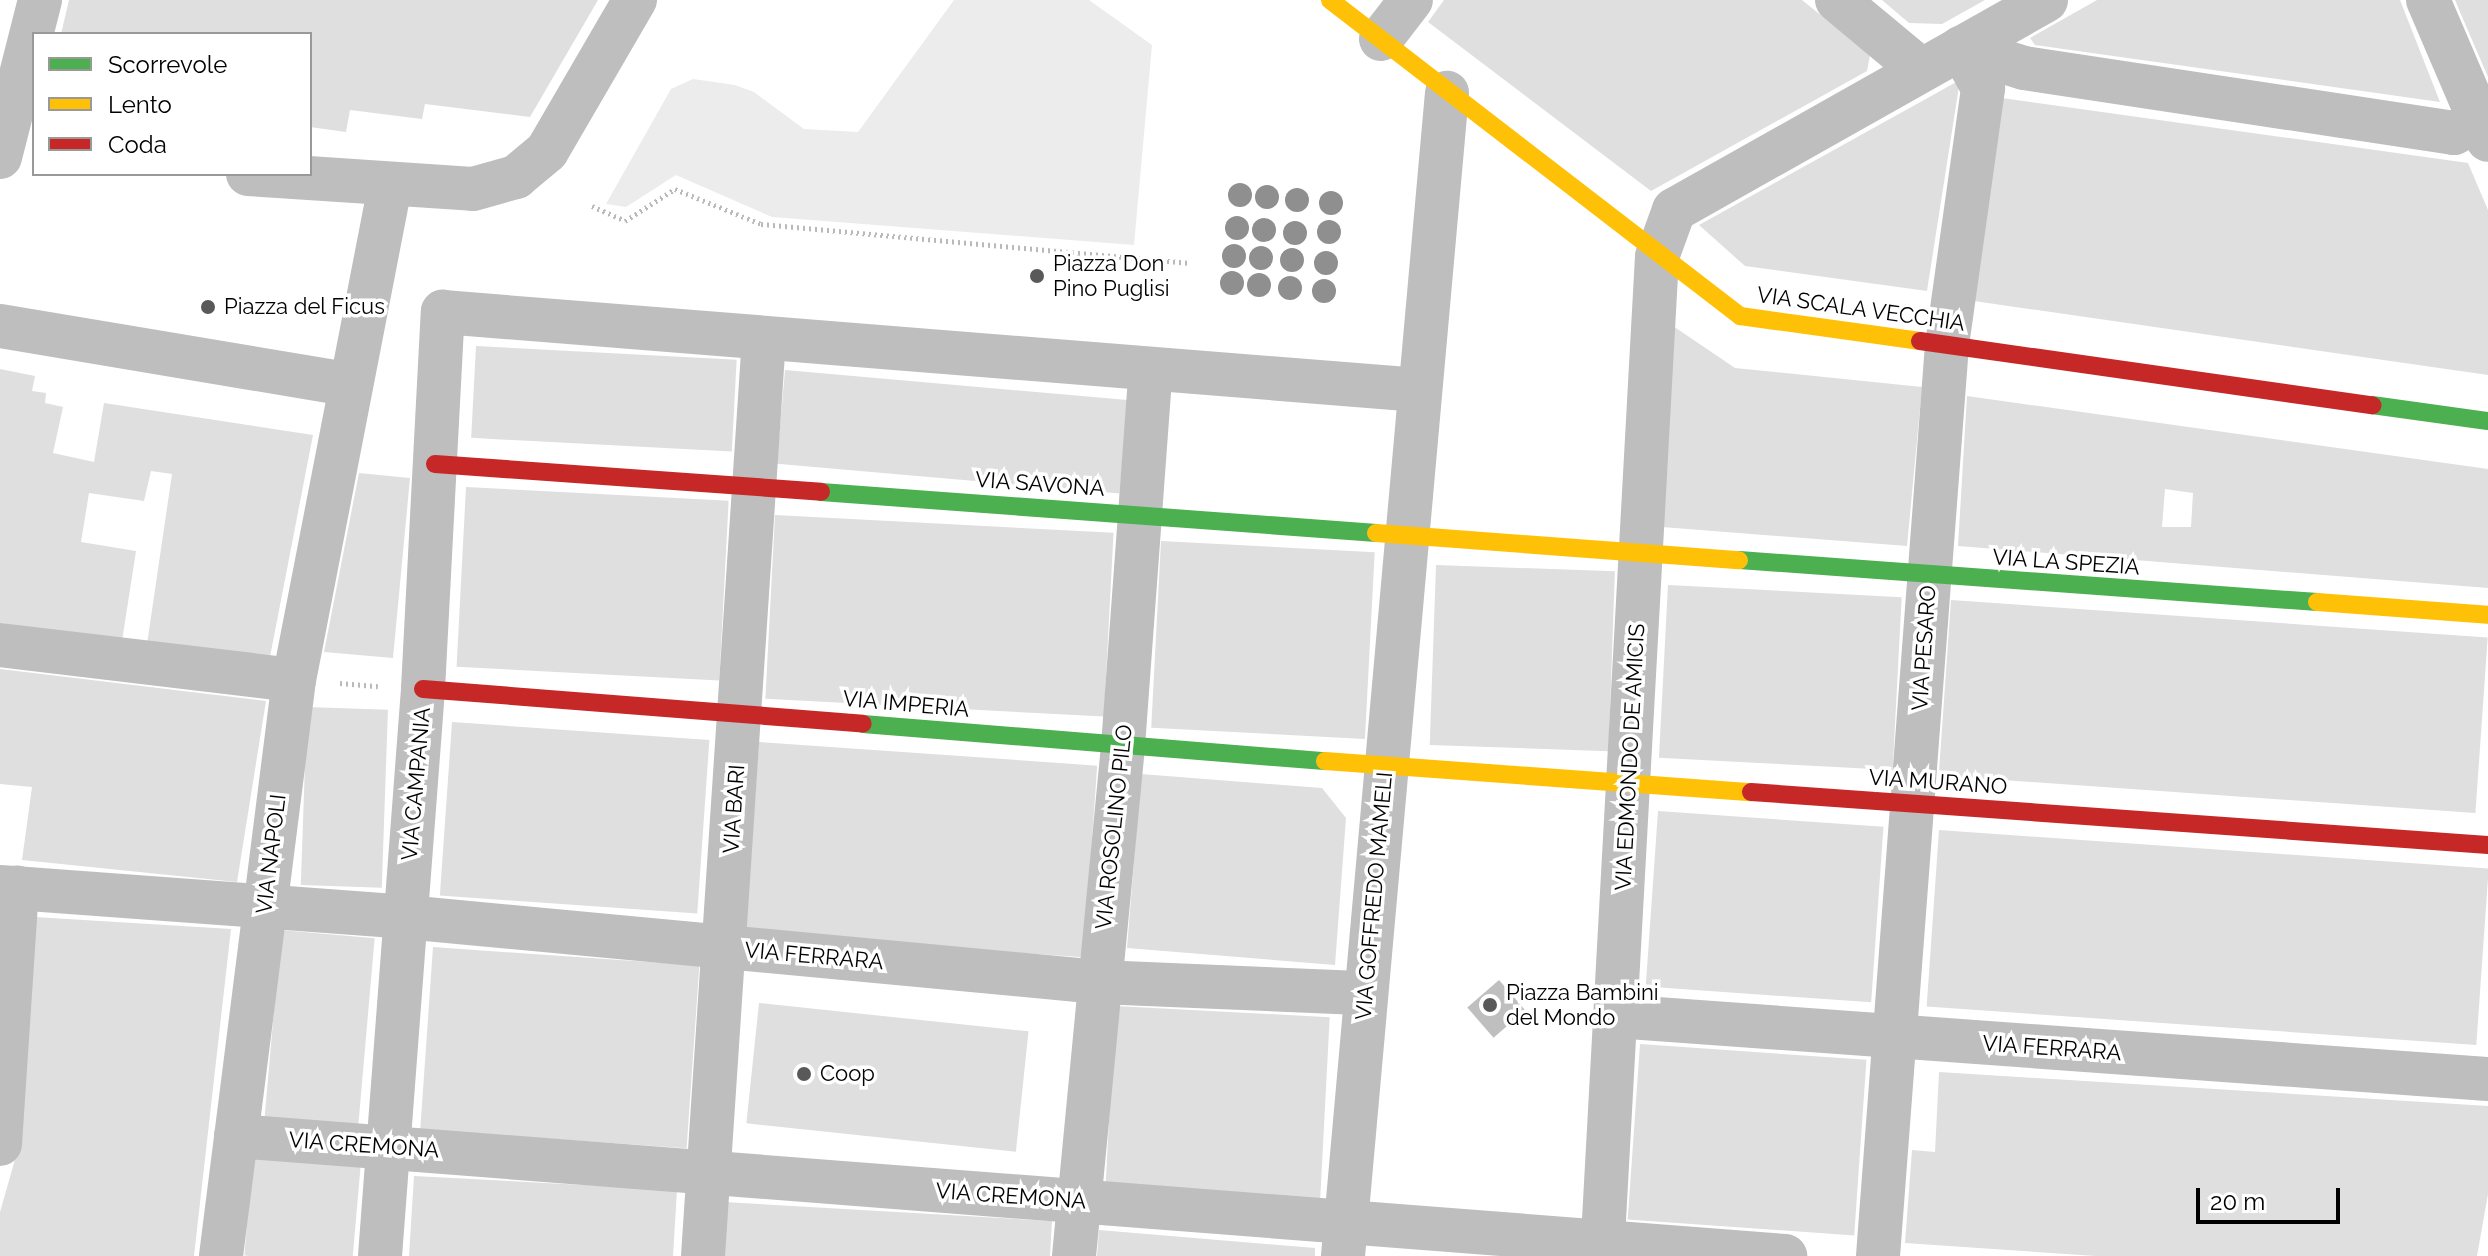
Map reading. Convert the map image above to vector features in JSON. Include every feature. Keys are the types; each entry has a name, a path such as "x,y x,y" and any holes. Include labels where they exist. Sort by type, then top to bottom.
{"street":[{"path":"32,157 0,155 40,0"},
{"path":"272,176 473,189 516,177 547,151 635,0"},
{"name":"VIA SCALA VECCHIA","path":"1330,0 1657,257 1740,316 2488,421"},
{"path":"1381,39 1411,0"},
{"path":"1837,0 1921,70"},
{"name":"VIA EDMONDO DE AMICIS","path":"1602,1249 1657,257 1674,210 2046,0"},
{"path":"1961,48 2024,68 2454,133 2485,125 2428,0"},
{"name":"VIA PESARO","path":"1878,1256 1947,345 1983,88 1961,48"},
{"name":"VIA GOFFREDO MAMELI","path":"1344,1239 1404,536 1447,93"},
{"name":"VIA NAPOLI","path":"221,1256 294,680 390,186"},
{"name":"VIA CAMPANIA","path":"380,1256 423,689 443,312 764,350"},
{"path":"0,326 351,385"},
{"path":"764,350 1150,383 1419,390"},
{"name":"VIA BARI","path":"703,1256 764,350"},
{"name":"VIA ROSOLINO PILO","path":"1074,1256 1123,746 1150,383"},
{"name":"VIA SAVONA","path":"435,464 1641,554"},
{"name":"VIA LA SPEZIA","path":"1641,554 2488,615"},
{"path":"0,645 294,680"},
{"name":"VIA IMPERIA","path":"423,689 1385,766"},
{"name":"VIA MURANO","path":"1385,766 2488,845"},
{"path":"0,1144 9,888"},
{"name":"VIA FERRARA","path":"9,888 405,917 1099,982 1366,993"},
{"name":"VIA FERRARA","path":"1615,1016 2488,1079"},
{"name":"VIA CREMONA","path":"236,1136 1078,1201 1344,1239 1785,1256"}],"path":[{"path":"592,206 625,221 675,189 761,224 1187,263"},
{"path":"294,680 423,689"}],"shaded area":[{"path":"954,0 1089,0 1152,45 1134,245 772,217 676,175 626,207 606,204 671,89 693,79 735,85 754,92 804,129 858,132"},
{"path":"1499,980 1525,1010 1494,1038 1467,1008"}],"building":[{"path":"69,0 598,0 530,117 425,104 422,119 350,110 346,132 312,127 312,32 61,32"},
{"path":"1444,0 1802,0 1870,55 1867,71 1651,191 1428,22"},
{"path":"1882,0 1985,0 1942,24 1909,23"},
{"path":"2097,0 2400,0 2440,102 2035,45 2030,38"},
{"path":"2455,0 2488,0 2488,77 2460,12"},
{"path":"1960,80 1927,291 1745,266 1699,225"},
{"path":"2002,98 2468,163 2488,210 2488,375 1974,301"},
{"path":"1673,326 1735,368 1922,387 1907,546 1662,527"},
{"path":"476,346 737,360 732,452 471,438"},
{"path":"0,369 35,376 32,391 46,393 45,403 63,407 53,453 94,462 104,403 313,435 269,662 147,644 172,474 151,471 144,501 89,493 81,542 136,551 122,641 0,623"},
{"path":"785,370 1128,400 1119,494 777,464"},
{"path":"1967,396 2488,469 2488,588 1958,546","holes":["2165,489 2193,493 2191,527 2162,527"]},
{"path":"359,473 410,478 393,658 324,652"},
{"path":"466,487 729,501 719,681 457,667"},
{"path":"775,515 1114,533 1104,716 765,699"},
{"path":"1161,541 1375,552 1365,739 1151,728"},
{"path":"1436,565 1615,571 1609,751 1430,745"},
{"path":"1668,585 1902,597 1893,770 1659,758"},
{"path":"1951,600 2488,638 2475,813 1939,776"},
{"path":"0,669 266,701 237,882 22,860 32,787 0,784"},
{"path":"307,707 388,710 382,888 301,885"},
{"path":"452,722 709,740 697,914 440,896"},
{"path":"759,742 1097,766 1084,957 746,934"},
{"path":"1141,774 1322,788 1346,818 1335,965 1127,948"},
{"path":"1658,811 1883,827 1871,1002 1646,987"},
{"path":"1939,830 2488,868 2476,1045 1927,1007"},
{"path":"35,917 231,929 194,1256 0,1256 0,1212 18,1149"},
{"path":"281,930 375,938 358,1128 264,1120"},
{"path":"433,947 699,966 687,1148 420,1130"},
{"path":"759,1003 1029,1031 1016,1152 746,1123"},
{"path":"1115,1006 1330,1017 1320,1199 1105,1188"},
{"path":"1640,1044 1866,1060 1854,1235 1628,1220"},
{"path":"1939,1072 2488,1106 2488,1194 2477,1256 2096,1256 1905,1243 1912,1150 1935,1152"},
{"path":"253,1157 361,1166 353,1256 244,1256"},
{"path":"414,1176 677,1190 673,1256 409,1256"},
{"path":"724,1202 1052,1221 1050,1256 720,1256"},
{"path":"1099,1230 1315,1248 1315,1256 1097,1256"}],"traffic: fast":[{"path":"2372,405 2488,421"},
{"path":"821,492 1376,533"},
{"path":"1739,560 2317,602"},
{"path":"863,724 1325,761"}],"traffic: slow":[{"path":"1330,0 1740,316 1920,341"},
{"path":"1376,533 1739,560"},
{"path":"2317,602 2488,615"},
{"path":"1325,761 1751,792"}],"traffic: jam":[{"path":"1920,341 2372,405"},
{"path":"435,464 821,492"},
{"path":"423,689 863,724"},
{"path":"1751,792 2488,845"}],"place":[{"name":"Piazza Don Pino Puglisi","path":"1037,276"},
{"name":"Piazza del Ficus","path":"208,307"},
{"name":"Piazza Bambini del Mondo","path":"1490,1005"},
{"name":"Coop","path":"804,1074"}]}
